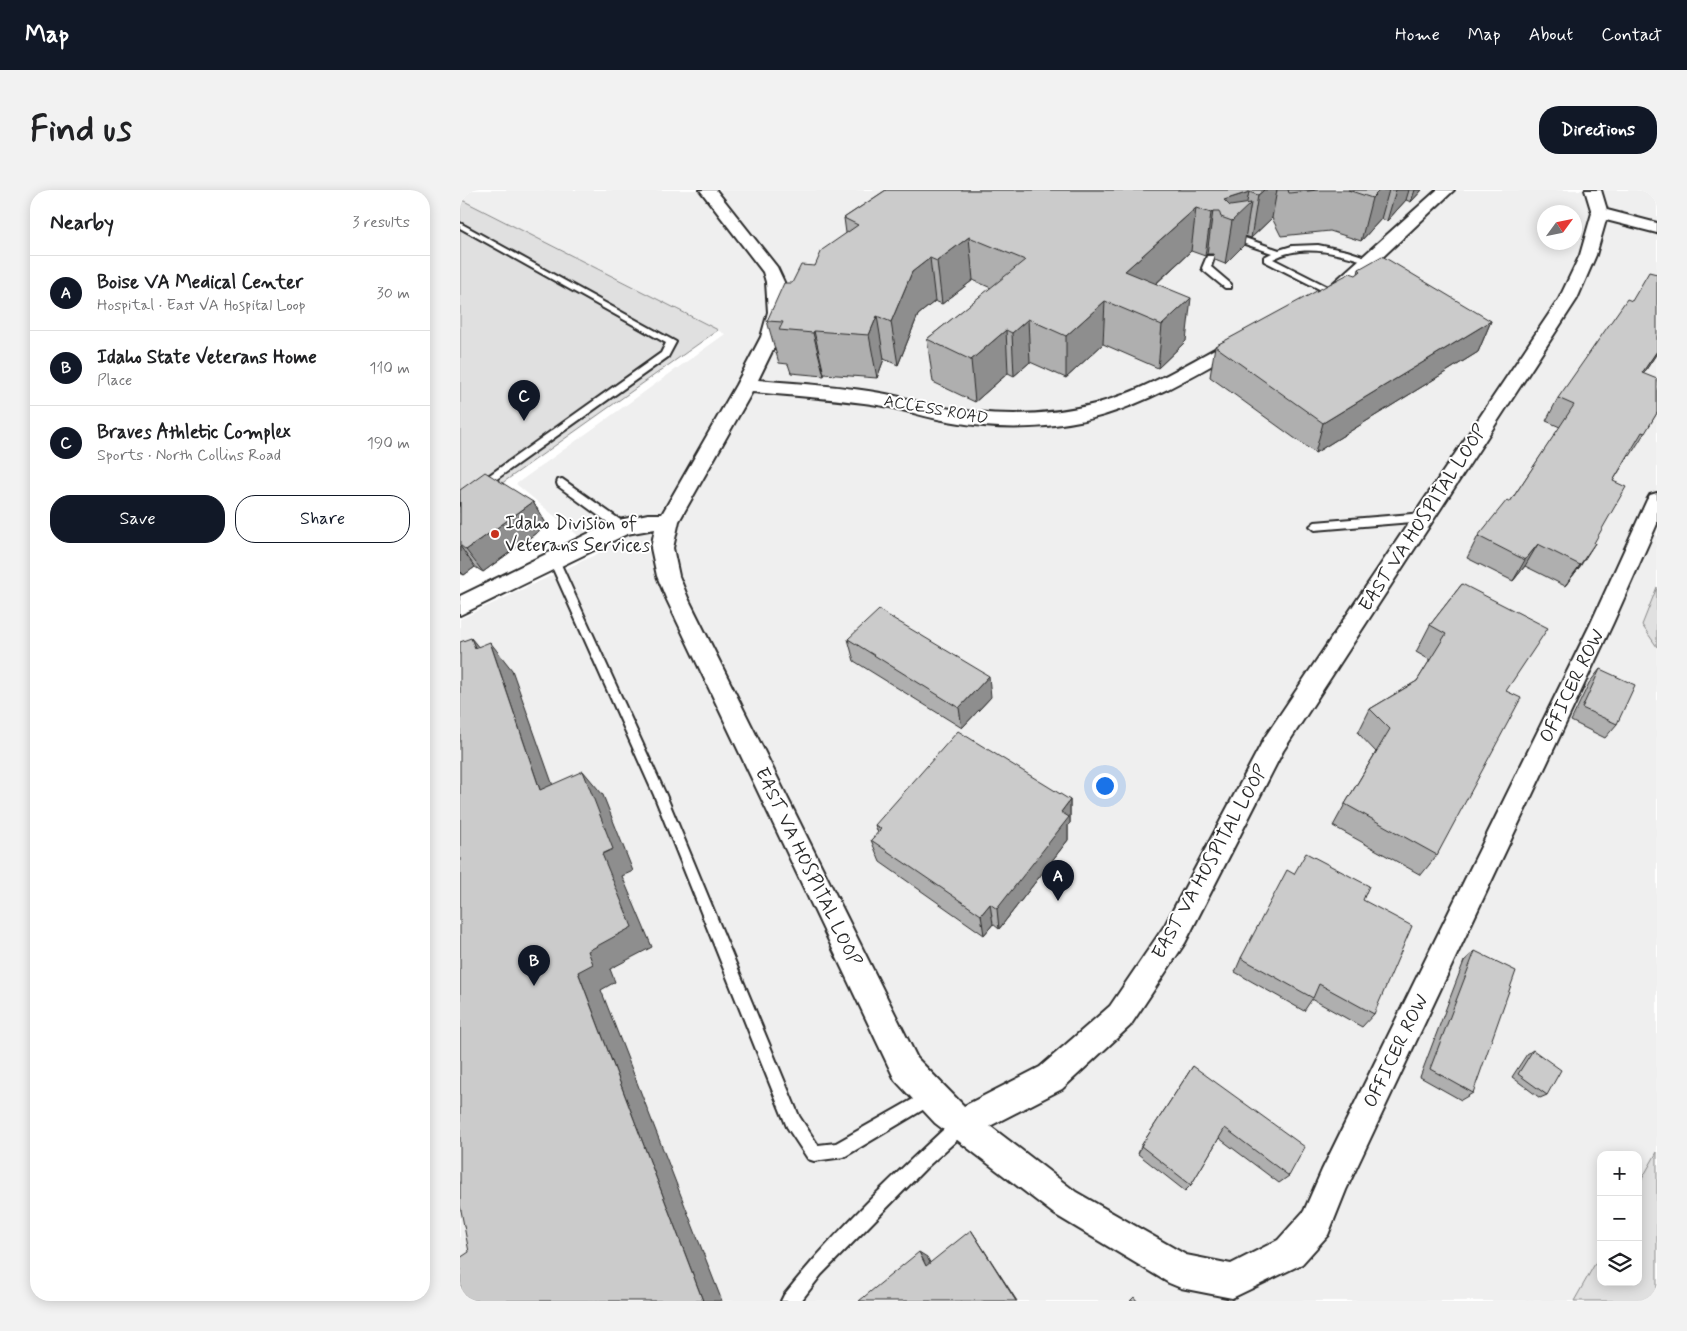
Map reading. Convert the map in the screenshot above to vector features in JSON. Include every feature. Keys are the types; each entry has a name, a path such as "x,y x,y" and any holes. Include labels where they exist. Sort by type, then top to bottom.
{"street":[{"name":"EAST VA HOSPITAL LOOP","path":"708,190 767,264 775,282 777,312 770,337 746,385 668,521 662,548 668,576 906,1068 946,1112 962,1124 1051,1078 1120,1016 1175,934 1274,744 1568,299 1588,255 1600,214"},
{"path":"1310,306 1340,298 1371,260 1446,190"},
{"path":"1593,190 1600,214 1657,228"},
{"name":"ACCESS ROAD","path":"746,385 887,400 934,413 977,420 1019,421 1056,418 1097,410 1146,393 1261,332"},
{"name":"OFFICER ROW","path":"962,1124 1065,1203 1181,1271 1232,1281 1290,1252 1316,1223 1333,1181 1602,622 1657,500"},
{"path":"460,606 622,527 648,522 668,521"}],"lane":[{"path":"460,225 671,342 665,355 460,501"},
{"path":"1223,244 1242,240 1278,252"},
{"path":"1340,298 1267,259 1278,252 1302,246 1322,247 1371,260"},
{"path":"1210,258 1206,268 1228,286"},
{"path":"562,483 622,527"},
{"path":"1315,526 1424,517"},
{"path":"554,560 660,795 793,1121 814,1153 838,1152 932,1097"},
{"path":"790,1301 815,1269 921,1161 962,1124"}],"shaded area":[{"path":"460,190 1657,190 1657,587 1642,625 1657,647 1657,1301 460,1301 460,619 599,553 516,484 725,334 460,199"},
{"path":"460,199 718,330 460,513"},
{"path":"1657,587 1657,647 1642,625"},
{"path":"1657,1152 1657,1301 1574,1301 1597,1260 1597,1286 1642,1286 1642,1179"}],"building":[{"path":"886,190 1264,190 1258,195 1249,192 1224,200 1230,206 1251,203 1232,221 1221,217 1219,211 1211,213 1196,208 1125,271 1191,298 1162,325 1105,301 1066,336 1028,319 1012,333 1006,330 971,360 927,339 1025,260 969,237 937,261 930,258 912,272 891,322 877,316 869,335 779,330 783,322 767,321 784,283 792,283 801,265 815,266 822,250 858,225 844,218"},
{"path":"1288,190 1318,190 1289,193"},
{"path":"1348,190 1380,190 1372,198"},
{"path":"1382,256 1491,321 1323,423 1215,346 1350,273 1356,275 1361,271 1359,269"},
{"path":"1649,272 1657,274 1657,351 1642,373 1657,379 1657,413 1645,433 1642,432 1613,481 1626,487 1595,543 1580,565 1538,544 1525,560 1478,536 1507,500 1510,502 1574,405 1558,398 1627,299 1632,301"},
{"path":"485,472 533,502 466,550 460,545 460,490"},
{"path":"1462,584 1548,628 1506,691 1521,698 1437,855 1345,804 1390,729 1370,709 1417,681 1446,634 1430,625"},
{"path":"879,610 989,676 959,708 848,639"},
{"path":"471,638 475,648 490,642 540,790 583,771 613,849 602,854 632,927 588,951 593,964 578,972 703,1301 460,1301 460,1258 469,1252 460,1205 460,642"},
{"path":"1600,669 1635,685 1617,724 1582,708"},
{"path":"958,731 1070,800 1061,812 1069,817 997,909 990,904 981,915 871,840 881,829 875,825"},
{"path":"1306,853 1369,886 1363,900 1412,926 1374,1014 1319,984 1313,998 1241,958 1287,870 1294,874"},
{"path":"1475,951 1516,971 1473,1093 1430,1069"},
{"path":"1533,1050 1561,1070 1547,1095 1518,1074"},
{"path":"1193,1066 1305,1147 1289,1176 1225,1128 1191,1185 1141,1146"},
{"path":"971,1230 1016,1301 859,1301 919,1252 926,1266"}],"place":[{"name":"Braves Athletic Complex","path":"524,421"},
{"name":"Idaho Division of Veterans Services","path":"495,534"},
{"name":"Boise VA Medical Center","path":"1058,901"},
{"name":"Idaho State Veterans Home","path":"534,986"}]}
